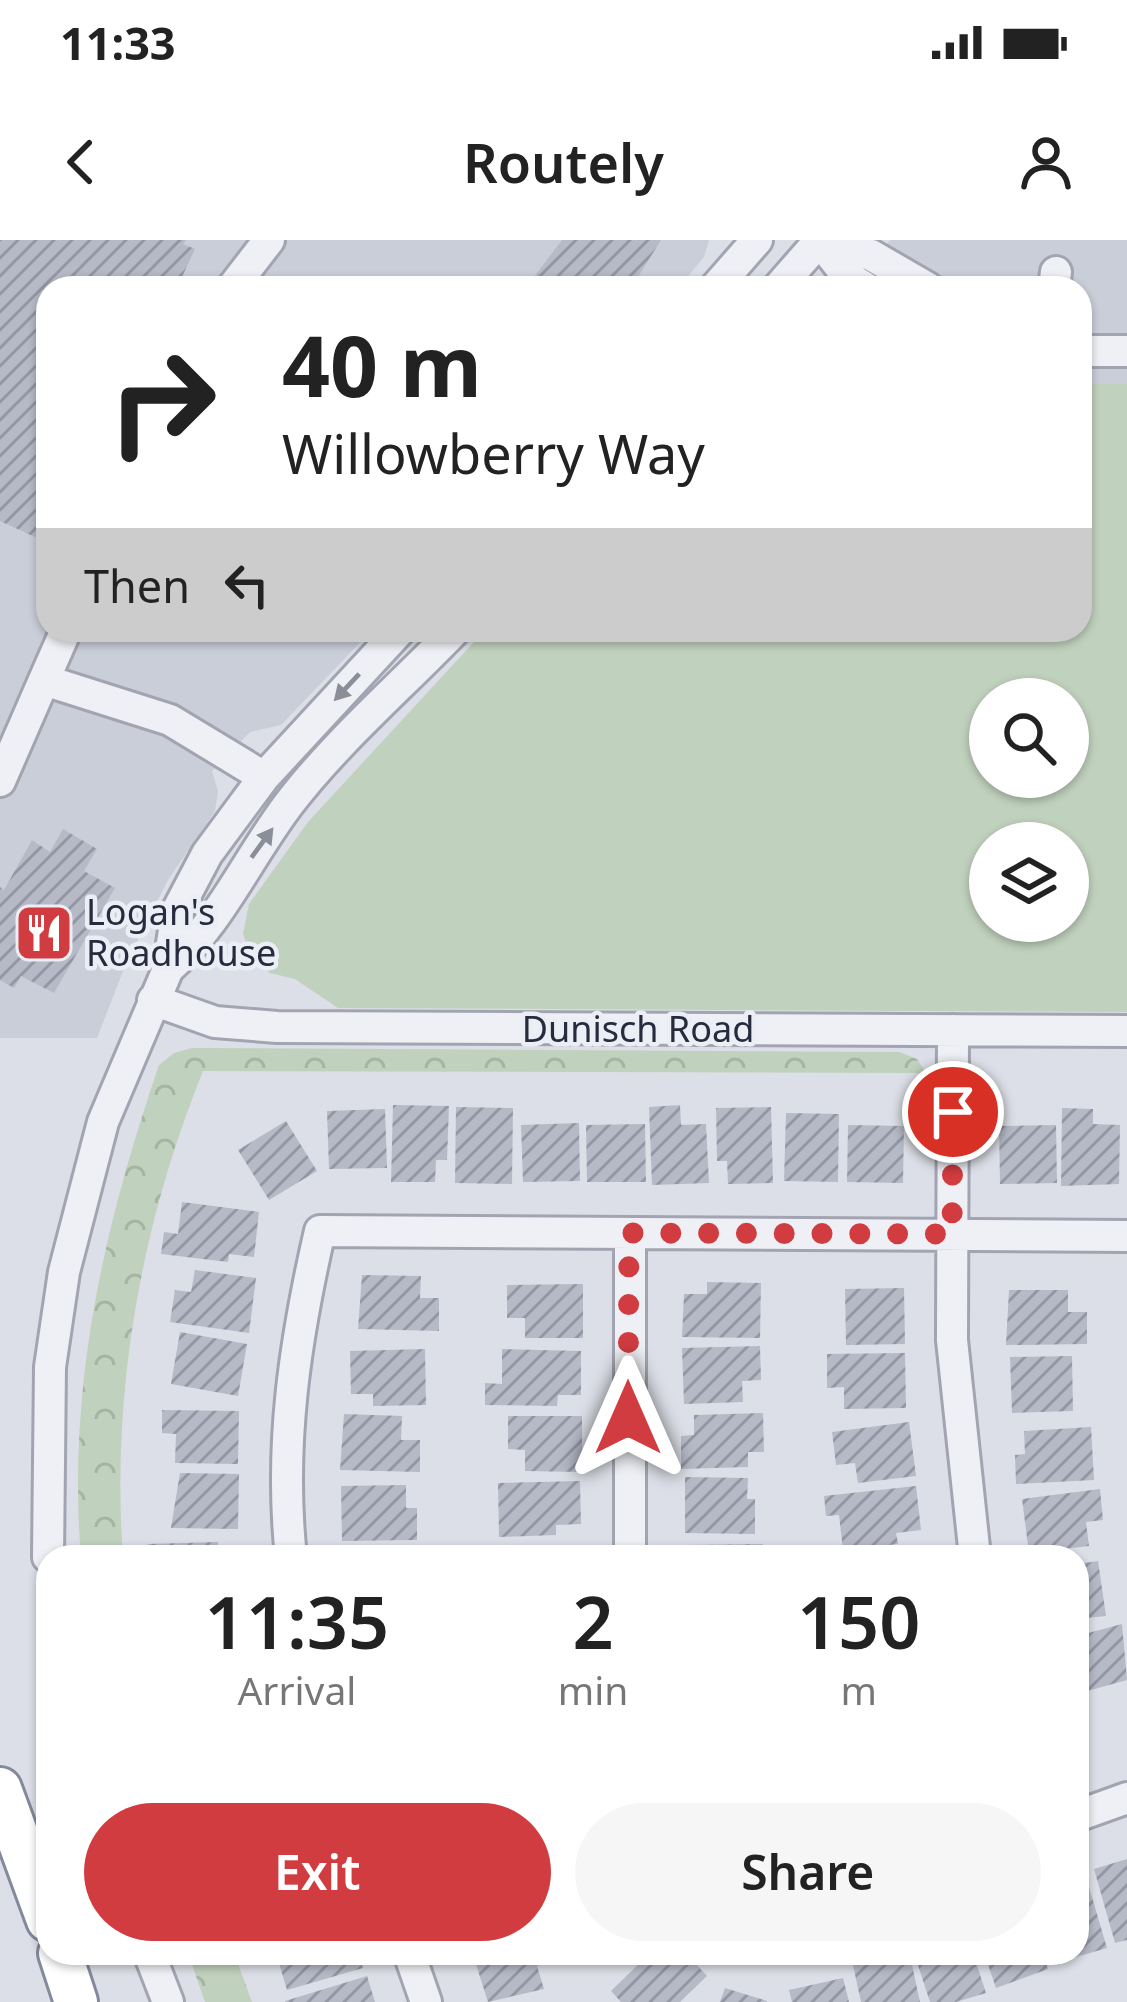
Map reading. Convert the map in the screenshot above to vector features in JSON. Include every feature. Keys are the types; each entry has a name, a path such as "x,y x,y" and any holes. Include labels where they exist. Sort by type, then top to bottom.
{"highway":[{"path":"0,1789 36,1887"},
{"path":"63,1965 76,2002"}],"street":[{"path":"241,276 268,240"},
{"path":"726,276 757,240"},
{"path":"788,276 819,240"},
{"path":"819,240 847,276"},
{"path":"819,240 871,255 907,276"},
{"path":"1092,351 1127,351"},
{"path":"0,781 61,642"},
{"path":"48,1545 49,1387 64,1272 103,1122 168,969 177,911 207,854 264,777 389,642"},
{"path":"168,969 206,934 239,874 292,801 444,642"},
{"path":"44,680 170,721 264,777"},
{"name":"Dunisch Road","path":"153,1000 215,1022 277,1027 1127,1031"},
{"path":"953,1030 958,1423 973,1545"},
{"path":"290,1545 286,1458 290,1390 320,1231 1127,1235"},
{"path":"629,1233 630,1545"},
{"path":"1089,1812 1127,1798"},
{"path":"154,1965 168,2002"},
{"path":"413,1965 427,2002"}],"shaded area":[{"path":"0,240 709,240 704,257 688,276 36,276 36,642 361,642 281,725 250,732 212,771 218,791 215,811 168,880 127,961 97,1038 0,1038"},
{"path":"890,240 1127,240 1127,384 1092,384 1092,276 862,276"}],"green space":[{"path":"1092,384 1127,384 1127,1012 338,1008 295,979 270,973 251,956 243,934 249,904 308,822 474,642 1092,642"},
{"path":"192,1048 899,1052 917,1059 926,1073 203,1071 163,1188 135,1310 122,1433 122,1545 80,1545 80,1431 94,1307 139,1125 159,1065 174,1053"},
{"path":"192,1965 238,1965 252,2002 205,2002"}],"building":[{"path":"0,240 186,240 183,244 195,249 183,276 36,276 36,538 0,521"},
{"path":"562,240 661,240 638,276 535,276"},
{"name":"Logan's Roadhouse","path":"63,829 97,849 84,871 115,888 54,993 21,976 14,988 0,980 0,887 4,890 32,840 50,852"},
{"path":"393,1105 449,1106 447,1160 436,1160 435,1182 391,1182"},
{"path":"680,1105 681,1125 706,1124 709,1183 652,1185 649,1107"},
{"path":"456,1107 513,1108 512,1184 455,1183"},
{"path":"771,1107 773,1183 728,1184 727,1161 717,1161 716,1108"},
{"path":"1062,1108 1093,1109 1093,1124 1120,1125 1119,1184 1061,1186"},
{"path":"385,1109 387,1168 329,1169 327,1111"},
{"path":"786,1113 839,1114 838,1182 784,1181"},
{"path":"286,1121 317,1171 269,1200 238,1150"},
{"path":"579,1123 580,1181 523,1182 521,1125"},
{"path":"645,1124 646,1182 587,1182 586,1125"},
{"path":"848,1125 904,1126 903,1183 847,1182"},
{"path":"1056,1125 1057,1183 1000,1184 999,1126"},
{"path":"182,1202 259,1212 254,1257 229,1254 228,1262 161,1254 164,1232 178,1234"},
{"path":"195,1270 256,1278 249,1333 170,1322 175,1290 191,1292"},
{"path":"362,1275 421,1276 420,1298 439,1298 439,1331 358,1329"},
{"path":"707,1282 761,1283 760,1338 682,1337 684,1294 707,1294"},
{"path":"583,1284 583,1338 525,1338 525,1318 507,1318 507,1285"},
{"path":"904,1288 905,1344 846,1345 845,1289"},
{"path":"1009,1290 1068,1290 1068,1312 1087,1312 1087,1344 1006,1345"},
{"path":"180,1332 247,1344 238,1396 171,1384"},
{"path":"760,1346 761,1380 742,1381 743,1402 684,1404 682,1348"},
{"path":"425,1349 426,1405 373,1406 373,1394 351,1394 350,1351"},
{"path":"502,1349 581,1351 581,1395 558,1395 557,1406 485,1405 485,1383 502,1384"},
{"path":"905,1353 906,1408 844,1409 844,1387 827,1388 827,1354"},
{"path":"1072,1356 1073,1411 1012,1413 1010,1357"},
{"path":"162,1410 239,1411 238,1464 175,1463 176,1434 162,1433"},
{"path":"763,1413 764,1452 748,1452 748,1467 681,1469 681,1436 694,1435 694,1415"},
{"path":"344,1414 402,1416 401,1440 420,1440 420,1472 340,1470"},
{"path":"508,1416 582,1416 582,1472 525,1471 525,1450 508,1449"},
{"path":"909,1422 916,1476 858,1483 855,1463 836,1465 832,1432"},
{"path":"1091,1427 1094,1480 1016,1484 1015,1455 1025,1454 1024,1431"},
{"path":"180,1473 239,1474 238,1529 171,1528"},
{"path":"685,1477 748,1478 747,1499 755,1499 755,1534 685,1533"},
{"path":"580,1481 581,1524 556,1525 556,1535 499,1537 498,1483"},
{"path":"406,1485 406,1508 417,1508 417,1540 342,1541 341,1486"},
{"path":"916,1486 921,1530 896,1533 898,1544 842,1545 839,1515 826,1516 824,1496"},
{"path":"1100,1489 1103,1520 1086,1522 1089,1545 1028,1545 1022,1499"},
{"path":"218,1542 218,1545 148,1544"},
{"path":"1098,1561 1106,1616 1089,1618 1089,1562"},
{"path":"1122,1624 1127,1680 1089,1691 1089,1633"},
{"path":"1127,1859 1127,1940 1115,1943 1094,1869"},
{"path":"1089,1887 1107,1948 1089,1953"},
{"path":"280,1965 363,1968 287,1990"},
{"path":"476,1965 540,1965 544,1989 488,2002"},
{"path":"638,1965 697,1965 707,1976 680,2002 621,2002 611,1991"},
{"path":"853,1965 912,1965 920,2002 861,2002"},
{"path":"918,1965 977,1965 986,1993 956,2002 930,2002"},
{"path":"988,1965 1047,1965 1048,1969 996,1988"},
{"path":"367,1976 375,2002 285,2002 285,2001"},
{"path":"843,1978 849,2002 792,2002 789,1990"},
{"path":"725,1988 767,2001 767,2002 720,2002"}],"place":[{"name":"Logan's Roadhouse","path":"44,933"}],"route":[{"path":"628,1418 629,1233 952,1234 953,1112"}]}
